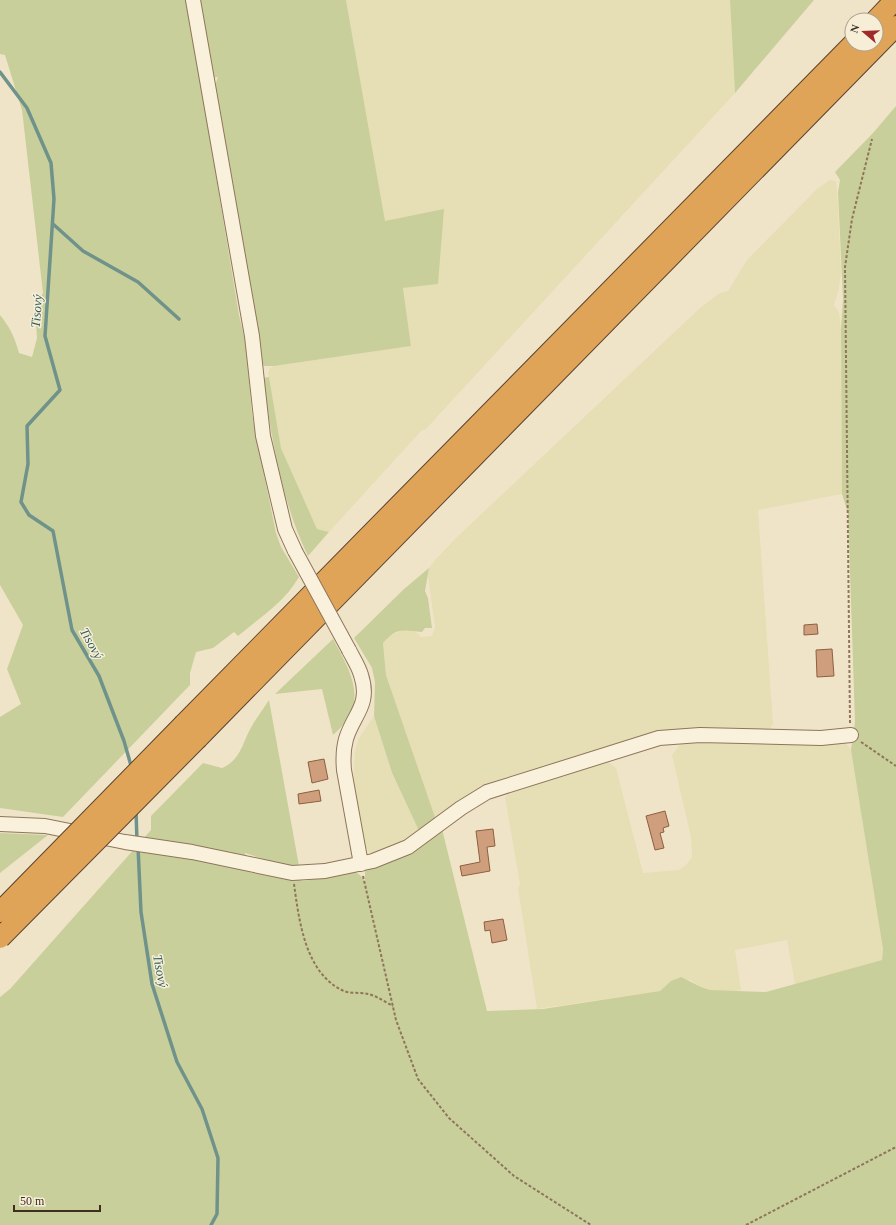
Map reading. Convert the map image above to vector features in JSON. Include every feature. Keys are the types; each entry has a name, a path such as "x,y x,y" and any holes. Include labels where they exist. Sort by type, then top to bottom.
{"highway":[{"path":"884,12 895,0"},
{"path":"0,912 191,731 896,26"},
{"path":"0,938 191,731 845,52"}],"street":[{"path":"193,0 252,336 263,436 285,529 295,551 361,675 364,691 362,706 346,738 343,754 344,770 361,864"},
{"path":"0,824 45,826 125,842 192,852 292,873 325,871 361,864 408,847 461,808 487,792 659,738 700,735 821,738 850,735"}],"path":[{"path":"872,140 852,219 845,267 850,735 896,766"},
{"path":"361,864 396,1020 418,1079 449,1118 514,1176 591,1225"},
{"path":"292,873 299,918 312,958 326,978 344,991 369,994 393,1006"},
{"path":"746,1225 896,1147"}],"shaded area":[{"path":"346,0 730,0 735,93 425,430 422,430 329,532 317,529 281,448 268,372 270,368 274,366 411,346 403,288 438,284 385,222"},
{"path":"830,180 836,181 837,188 841,273 839,288 834,305 839,313 841,329 842,494 758,510 773,724 769,730 709,730 573,759 436,820 386,675 383,643 389,636 406,629 415,631 421,637 432,636 435,627 428,576 429,568 456,538 700,308 720,293 728,291 747,260 817,189"},
{"path":"374,716 392,774 420,833 405,843 376,854 369,852 366,847 353,787 355,751 359,738"},
{"path":"683,741 846,743 851,750 883,949 882,960 795,984 787,940 735,950 741,990 724,992 701,987 690,980 671,981 660,991 537,1009 518,888 520,884 505,797 511,792 607,761 616,768 643,873 679,870 686,865 692,857 691,837 672,755"}],"green space":[{"path":"0,0 187,0 239,315 246,345 252,414 258,445 276,533 281,547 299,577 279,602 238,636 234,632 213,648 196,652 190,673 190,685 63,817 0,808 0,717 21,704 7,669 23,625 0,585 0,315 12,333 19,353 32,357 37,338 35,305 43,293 22,110 5,55 0,54"},
{"path":"198,0 346,0 385,221 444,209 438,284 403,288 411,346 274,366 264,366 261,363 214,88 218,77 211,78"},
{"path":"730,0 814,0 735,93"},
{"path":"896,106 896,1225 0,1225 0,997 10,989 151,830 151,816 203,763 222,768 234,760 241,750 254,723 269,700 299,866 282,865 245,853 249,872 304,881 355,872 365,881 365,870 442,829 487,1011 543,1009 660,991 671,981 681,977 710,990 766,992 882,960 883,949 851,750 855,722 848,513 842,494 841,329 843,299 838,192 840,180 835,172 873,133"},
{"path":"269,377 281,448 317,529 329,532 308,556 284,491 274,447 263,378"},
{"path":"429,568 425,591 428,598 432,628 425,628 422,632 405,630 396,632 383,643 386,675 436,820 420,833 392,773 374,716 375,682 372,668 354,638 404,589"},
{"path":"333,639 351,677 354,688 354,700 351,712 344,723 333,735 322,689 275,694"},
{"path":"0,833 48,835 0,873"}],"building":[{"path":"817,624 818,634 804,635 804,625"},
{"path":"832,649 834,676 817,677 816,650"},
{"path":"324,759 328,779 312,783 308,762"},
{"path":"319,790 321,801 299,804 298,794"},
{"path":"665,811 669,826 663,828 664,832 660,833 664,848 655,850 646,816"},
{"path":"493,829 495,846 487,847 490,871 462,876 460,866 480,862 476,831"},
{"path":"503,919 507,940 492,943 490,930 485,931 484,922"}],"waterway":[{"name":"Tisový","path":"0,72 27,108 51,163 54,199 45,336 60,390 27,426 28,464 21,502 29,515 53,531 72,630 99,676 124,741 132,769"},
{"path":"53,224 83,251 138,282 179,319"},
{"name":"Tisový","path":"136,811 137,841"},
{"name":"Tisový","path":"138,847 141,912 152,984 177,1062 202,1109 218,1158 217,1214 211,1225"}]}
